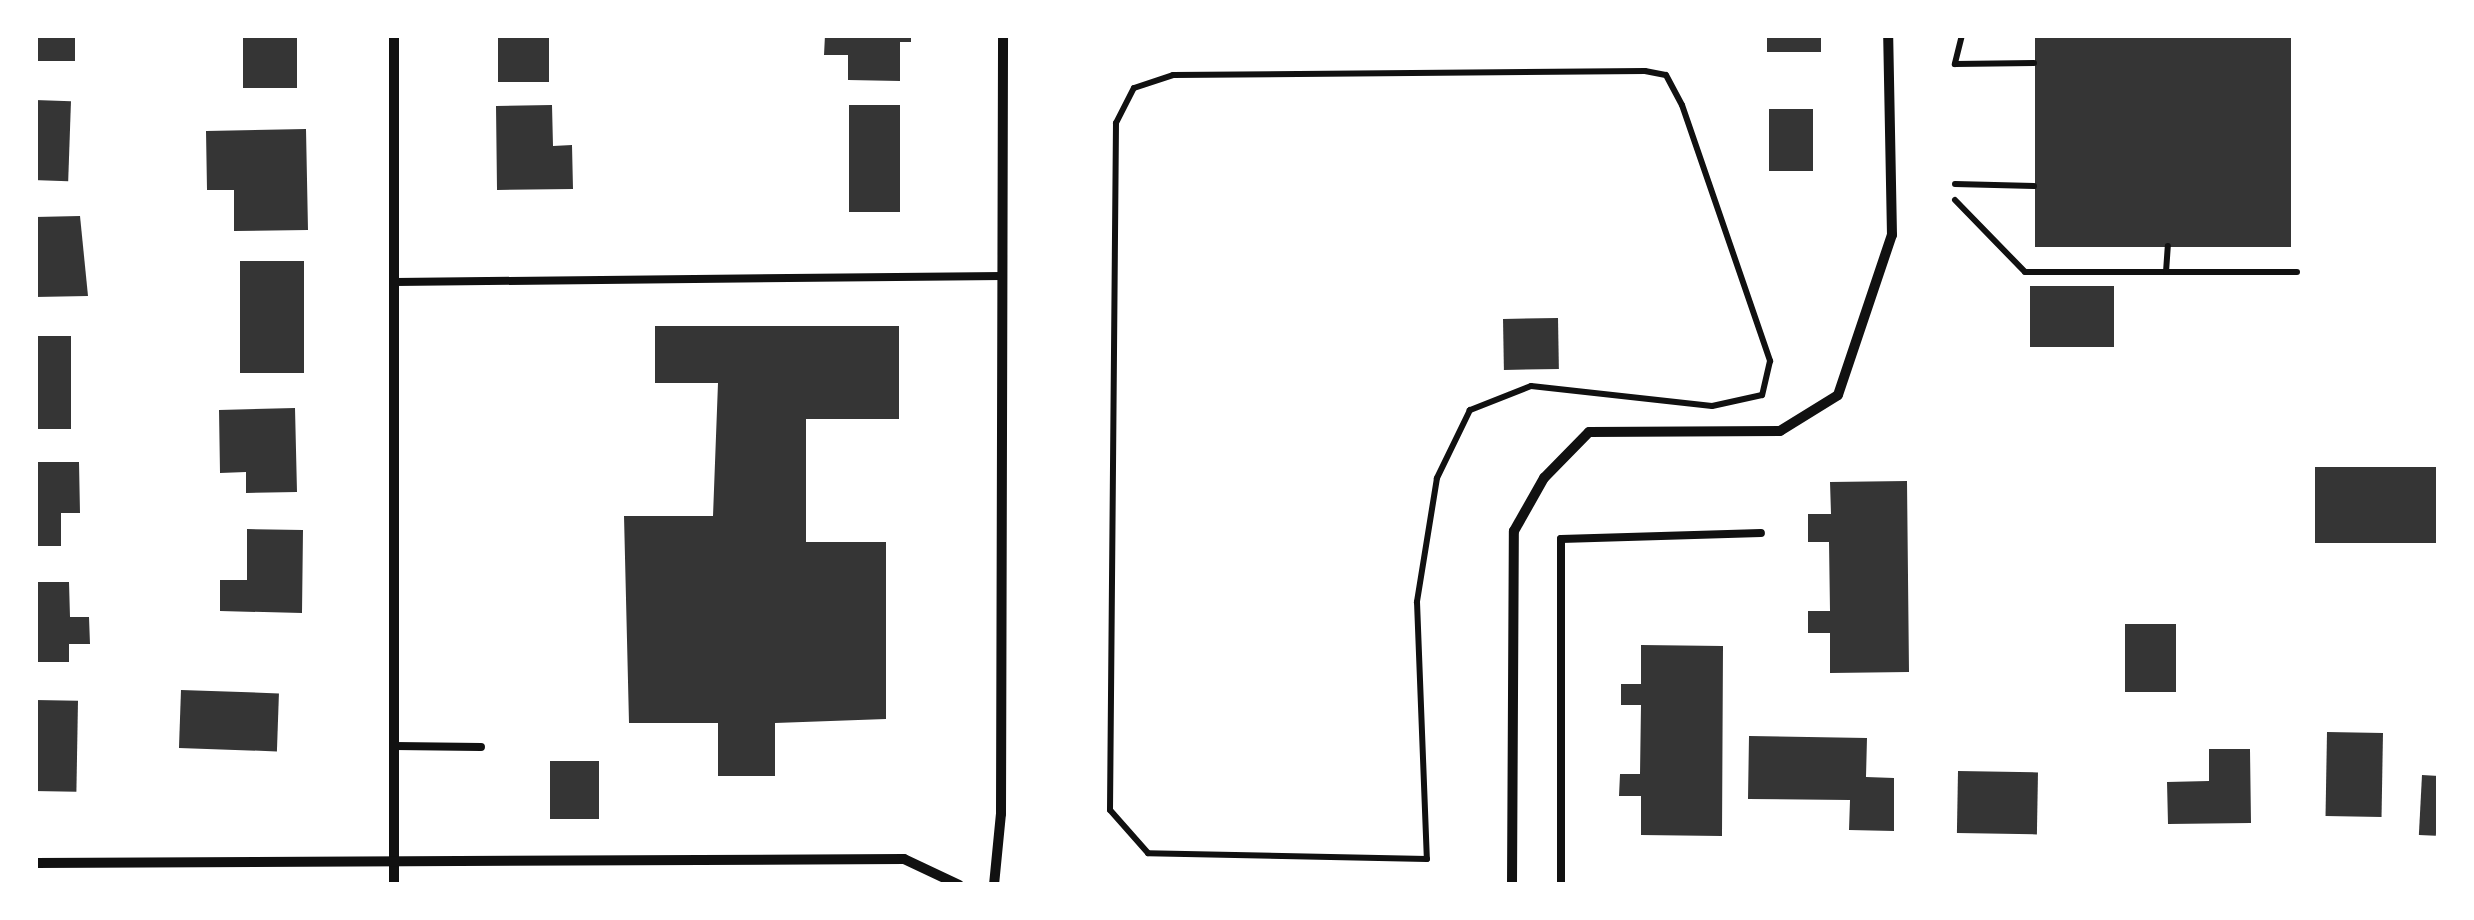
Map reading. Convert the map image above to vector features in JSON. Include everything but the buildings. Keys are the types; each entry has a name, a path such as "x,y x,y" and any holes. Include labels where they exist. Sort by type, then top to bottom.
{"street":[{"path":"394,35 394,885"},
{"path":"994,885 1001,814 1003,35"},
{"path":"1512,885 1514,531 1544,478 1589,432 1780,431 1838,395 1892,235 1888,35"},
{"path":"35,863 904,860 959,885"}],"lane":[{"path":"394,282 1003,276"},
{"path":"1561,885 1561,539 1761,533"},
{"path":"394,746 481,747"}],"path":[{"path":"1962,35 1955,64 2034,63"},
{"path":"1173,75 1666,76 1682,105 1770,361 1762,395 1712,406 1531,386 1470,410 1437,478 1417,602 1428,859 1148,853 1110,810 1116,123 1134,88 1173,75"},
{"path":"1955,184 2034,186"},
{"path":"1955,200 2025,272 2297,272"},
{"path":"2166,272 2168,246"}]}
